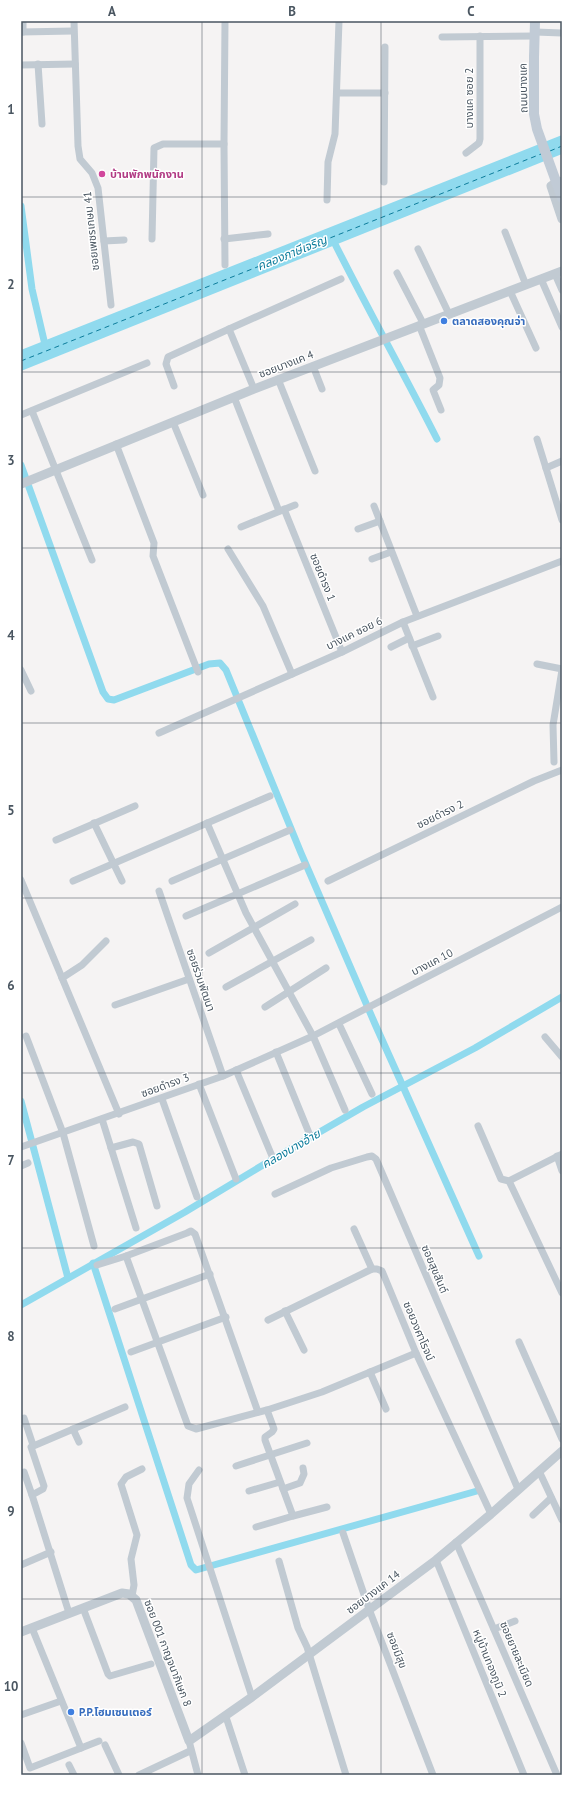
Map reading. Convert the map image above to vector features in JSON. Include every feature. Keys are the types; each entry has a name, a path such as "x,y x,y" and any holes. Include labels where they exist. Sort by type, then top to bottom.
{"main road":[{"name":"ถนนบางแค","path":"535,21 534,114 537,129 562,198"}],"street":[{"path":"23,21 22,32 73,31"},
{"name":"ซอยเพชรเกษม 41","path":"74,21 73,31 80,156 82,162 96,180 111,305"},
{"path":"225,21 225,265"},
{"path":"327,200 328,162 336,134 339,21"},
{"path":"442,37 562,33"},
{"name":"บางแค ซอย 2","path":"466,153 479,143 480,139 480,36"},
{"path":"384,182 385,48"},
{"path":"21,64 75,64"},
{"path":"38,64 42,124"},
{"path":"337,93 385,93"},
{"path":"152,239 154,148 163,144 224,144"},
{"path":"562,182 553,183 551,189 562,219"},
{"path":"505,232 526,286"},
{"path":"224,239 268,234"},
{"path":"104,241 124,240"},
{"path":"418,248 449,314"},
{"path":"398,273 421,324 440,378 439,385 433,390 441,410"},
{"path":"559,273 562,290"},
{"name":"ซอยบางแค 4","path":"21,484 116,444 393,334 559,273"},
{"path":"174,386 166,364 168,356 341,279"},
{"path":"541,279 562,327"},
{"path":"510,292 536,348"},
{"path":"229,329 254,389"},
{"path":"21,415 147,363"},
{"path":"313,366 322,389"},
{"path":"278,380 315,471"},
{"name":"ซอยดำรง 1","path":"234,397 342,652"},
{"path":"32,411 92,560"},
{"path":"173,422 203,495"},
{"path":"537,439 562,520"},
{"path":"116,444 154,542 153,556 198,672"},
{"path":"546,468 562,461"},
{"path":"241,527 296,505"},
{"path":"374,506 417,616"},
{"path":"358,529 380,521"},
{"path":"228,549 263,606 292,674"},
{"path":"372,559 391,552"},
{"name":"บางแค ซอย 6","path":"159,733 342,652 417,616 562,561"},
{"path":"403,622 433,697"},
{"path":"412,646 438,636"},
{"path":"391,647 409,638"},
{"path":"537,664 562,670 553,725 554,762"},
{"path":"21,670 31,691"},
{"name":"ซอยดำรง 2","path":"328,881 534,781 562,770"},
{"path":"73,881 270,796"},
{"path":"56,840 135,806"},
{"path":"94,823 122,881"},
{"path":"207,823 254,928 313,1036 345,1110"},
{"path":"172,881 290,830"},
{"path":"186,916 305,865"},
{"path":"21,880 23,893 62,978 119,1114"},
{"name":"ซอยร่วมพัฒนา","path":"159,891 223,1076"},
{"path":"209,953 295,904"},
{"name":"บางแค 10","path":"313,1036 339,1024 562,907"},
{"path":"226,987 311,940"},
{"path":"62,978 82,965 106,942"},
{"path":"265,1007 326,968"},
{"path":"115,1005 189,980"},
{"path":"339,1024 372,1094"},
{"path":"26,1036 63,1133 94,1246"},
{"name":"ซอยดำรง 3","path":"25,1146 223,1076 313,1036"},
{"path":"545,1037 562,1057"},
{"path":"276,1052 309,1133"},
{"path":"236,1070 272,1156"},
{"path":"199,1084 236,1179"},
{"path":"162,1098 197,1197"},
{"path":"102,1119 136,1228"},
{"path":"478,1126 501,1179 510,1181 560,1155 562,1170"},
{"path":"111,1148 133,1142 139,1144 157,1206"},
{"name":"ซอยสุขสันต์","path":"274,1194 331,1168 367,1157 372,1156 376,1159 518,1489"},
{"path":"510,1181 562,1293"},
{"path":"268,1320 372,1269 354,1229"},
{"path":"97,1265 126,1256 191,1231 195,1234 226,1317 258,1412"},
{"path":"126,1256 188,1426 191,1429 196,1429 267,1410 322,1392 416,1353"},
{"name":"ซอยวงศาโรจน์","path":"372,1269 382,1271 416,1353 491,1514"},
{"path":"115,1309 210,1274"},
{"path":"285,1311 304,1350"},
{"path":"131,1352 226,1317"},
{"path":"519,1342 562,1439"},
{"path":"370,1372 386,1410"},
{"path":"33,1445 124,1406"},
{"path":"267,1410 274,1429 265,1437 270,1455 293,1516"},
{"path":"24,1418 33,1445 31,1450 44,1486 43,1489 32,1495"},
{"path":"73,1429 79,1442"},
{"path":"236,1466 307,1443"},
{"name":"ซอยบางแค 14","path":"189,1741 226,1717 436,1560 562,1451"},
{"path":"283,1489 300,1483 304,1474 303,1468"},
{"path":"132,1596 134,1585 131,1559 138,1535 121,1484 126,1476 142,1469"},
{"path":"199,1470 189,1484 187,1498 252,1697"},
{"path":"539,1471 562,1520"},
{"path":"24,1472 51,1552 69,1613"},
{"path":"249,1491 280,1482"},
{"path":"533,1515 551,1498"},
{"path":"256,1527 327,1507"},
{"name":"ซอยมีสุข","path":"344,1533 369,1609 433,1775"},
{"name":"ซอยยายละเมียด","path":"456,1542 557,1775"},
{"path":"21,1565 51,1552"},
{"name":"หมู่บ้านทองภูมิ 2","path":"436,1560 524,1775"},
{"path":"279,1561 346,1775"},
{"name":"ซอย 001 กาญจนาภิเษก 8","path":"21,1632 122,1593 132,1596 136,1600 189,1741"},
{"path":"83,1608 108,1674 114,1676 151,1664"},
{"path":"494,1629 515,1621"},
{"path":"32,1628 80,1748"},
{"path":"21,1715 61,1701"},
{"path":"226,1717 245,1775"},
{"path":"189,1741 190,1751 198,1775"},
{"path":"21,1743 30,1768 80,1748 102,1743 119,1775"},
{"path":"138,1775 190,1751"},
{"path":"69,1765 74,1775"}],"water":[{"name":"คลองภาษีเจริญ","path":"562,135 562,154 21,371 21,350"}],"waterway":[{"path":"21,206 32,289 46,349"},
{"path":"332,238 437,439"},
{"path":"21,465 103,692 108,699 114,700 209,664 220,663 226,670 301,853 375,1024 479,1256"},
{"name":"คลองบางอ้าย","path":"21,1305 185,1212 363,1107 475,1048 562,997"},
{"path":"21,1101 68,1278"},
{"path":"93,1263 191,1565 196,1570 477,1491"}],"ferry route":[{"path":"550,151 562,146"},
{"path":"21,361 541,154"}],"place":[{"name":"บ้านพักพนักงาน","path":"102,174"},
{"name":"ตลาดสองคุณจ่า","path":"444,321"},
{"name":"P.P.โฮมเซนเตอร์","path":"71,1712"}]}
